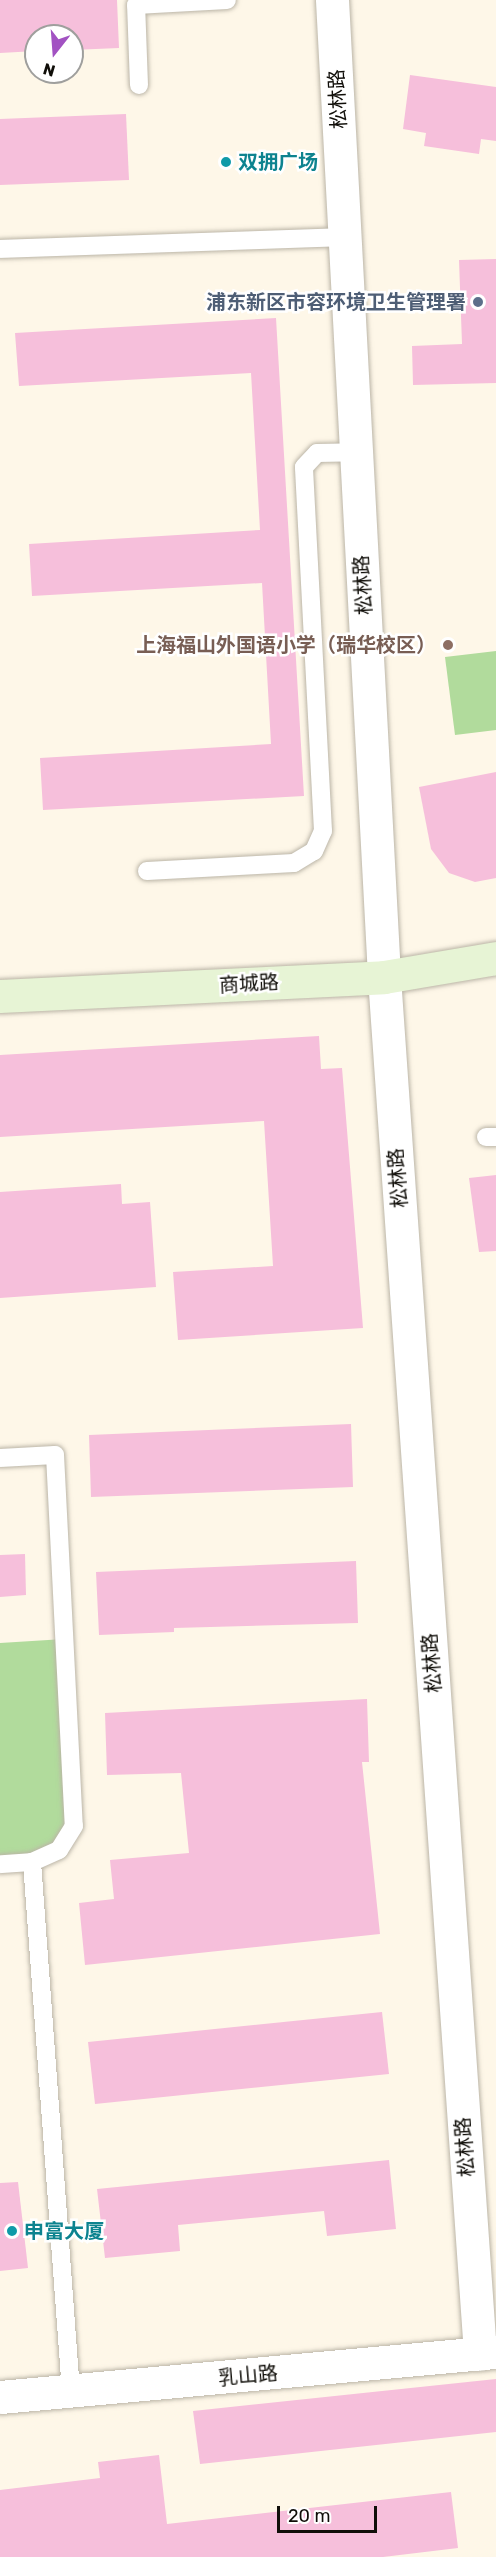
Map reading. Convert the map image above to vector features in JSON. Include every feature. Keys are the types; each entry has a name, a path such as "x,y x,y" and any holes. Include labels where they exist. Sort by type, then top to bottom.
{"street":[{"name":"松林路","path":"332,0 384,977 488,2353"},
{"name":"商城路","path":"0,996 384,977 496,958"},
{"name":"乳山路","path":"0,2397 488,2353"}],"lane":[{"path":"139,86 136,5 227,0"},
{"path":"0,249 345,237"},
{"path":"147,871 294,863 314,851 323,831 304,467 317,453 356,452"},
{"path":"0,1458 55,1455 74,1826 59,1850 32,1862 0,1864"},
{"path":"32,1862 71,2392"}],"green space":[{"path":"496,651 496,730 455,735 445,657"},
{"path":"64,1639 74,1826 59,1850 0,1864 0,1643"}],"building":[{"path":"0,0 117,0 119,48 84,49 84,24 24,24 24,52 0,53"},
{"path":"410,75 496,87 496,141 481,139 479,154 424,146 426,133 403,129"},
{"path":"126,114 129,180 0,185 0,119"},
{"name":"浦东新区市容环境卫生管理署","path":"496,259 496,383 413,385 412,346 462,344 459,260"},
{"path":"276,318 304,796 43,810 40,758 271,744 262,583 32,596 29,544 260,530 251,373 19,386 15,333"},
{"path":"496,772 496,878 475,882 449,873 431,849 419,787"},
{"path":"319,1036 321,1069 342,1068 363,1328 178,1340 173,1272 273,1266 264,1121 0,1137 0,1055"},
{"path":"496,1175 496,1251 479,1252 469,1178"},
{"path":"121,1184 122,1204 150,1202 156,1287 0,1298 0,1192"},
{"path":"351,1424 353,1487 91,1497 89,1435"},
{"path":"25,1554 26,1595 0,1597 0,1555"},
{"path":"356,1561 358,1623 174,1628 174,1632 99,1635 96,1572"},
{"path":"367,1699 369,1762 362,1762 380,1934 85,1965 79,1903 114,1899 110,1860 189,1853 181,1773 107,1775 105,1713"},
{"path":"382,2012 389,2074 95,2104 88,2042"},
{"path":"389,2160 396,2229 327,2236 324,2211 178,2225 180,2251 105,2258 97,2189"},
{"name":"申富大厦","path":"18,2182 28,2268 0,2271 0,2183"},
{"path":"496,2379 496,2432 200,2464 193,2411"},
{"path":"159,2455 167,2524 451,2492 458,2548 383,2557 0,2557 0,2490 100,2478 98,2462"}],"place":[{"name":"双拥广场","path":"226,162"},
{"name":"浦东新区市容环境卫生管理署","path":"478,302"},
{"name":"上海福山外国语小学（瑞华校区）","path":"448,645"},
{"name":"申富大厦","path":"12,2231"}]}
